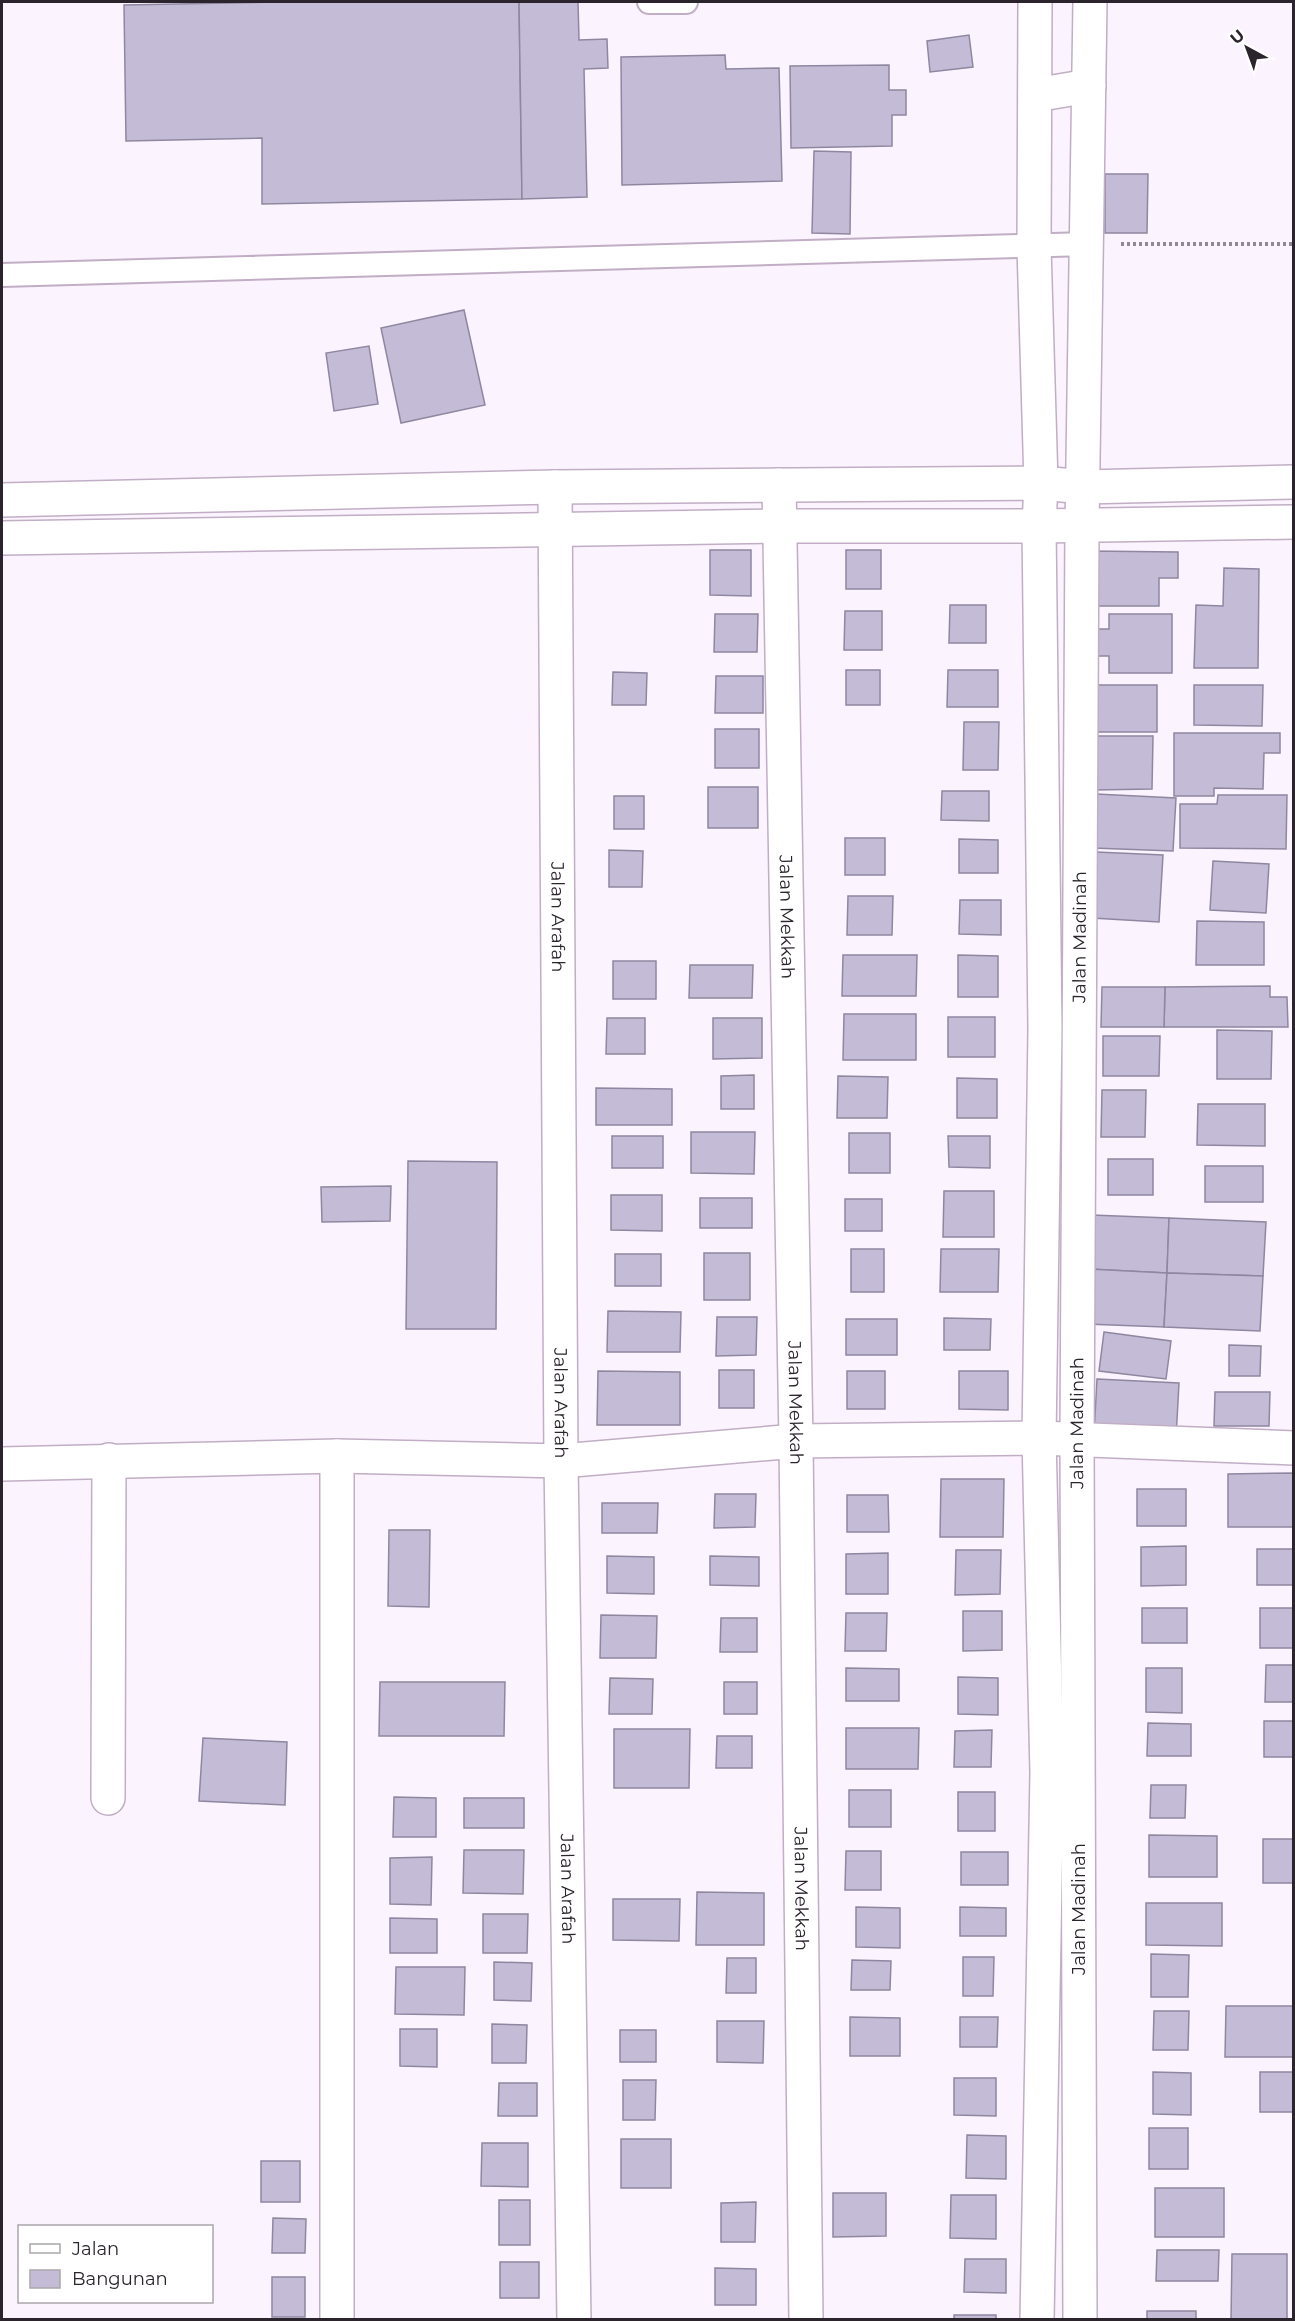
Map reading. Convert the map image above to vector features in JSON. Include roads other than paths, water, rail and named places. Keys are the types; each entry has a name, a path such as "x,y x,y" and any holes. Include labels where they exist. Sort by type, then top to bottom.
{"street":[{"name":"Jalan Madinah","path":"1035,2 1034,247 1041,483 1039,526 1045,1029 1039,1437 1047,1773 1037,2319"},
{"name":"Jalan Madinah","path":"1080,2319 1077,1438 1082,526 1090,2"},
{"path":"1035,95 1089,86"},
{"path":"2,500 555,487 1041,483 1084,487 1293,482"},
{"name":"Jalan Mekkah","path":"779,485 796,1441 806,2319"},
{"name":"Jalan Arafah","path":"555,487 561,1461 574,2319"},
{"path":"2,538 779,526 1082,526 1293,522"},
{"path":"2,1464 337,1456 561,1461 796,1441 1039,1437 1293,1448"},
{"path":"337,1456 337,2319"},
{"path":"108,1798 109,1460"}],"lane":[{"path":"649,2 686,2"},
{"path":"2,275 1088,244"}]}
